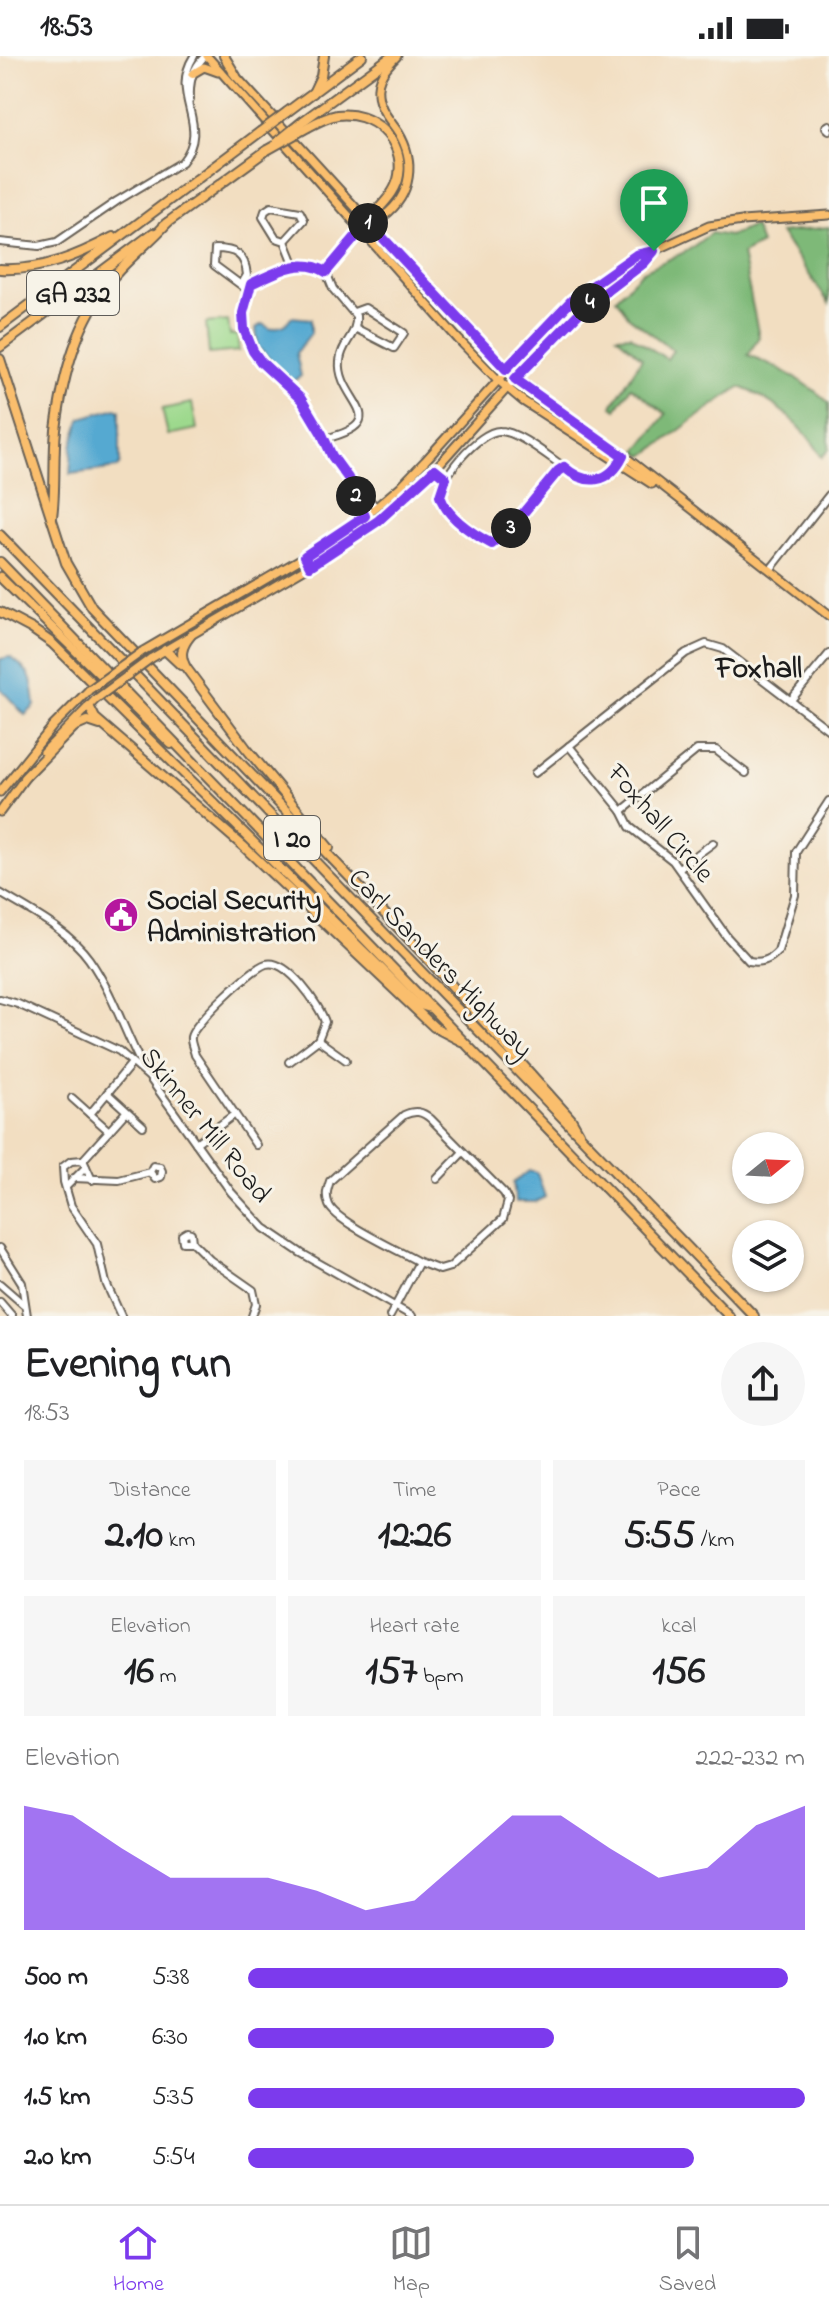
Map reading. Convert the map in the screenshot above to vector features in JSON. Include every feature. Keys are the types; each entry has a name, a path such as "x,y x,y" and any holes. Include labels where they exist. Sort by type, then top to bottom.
{"highway":[{"path":"221,56 234,80"},
{"path":"313,93 321,76 324,56"},
{"name":"GA 232","path":"0,327 362,56"},
{"path":"305,124 395,56"},
{"path":"305,124 335,115 354,115 380,126 393,141 400,166 397,184 365,226"},
{"name":"GA 232","path":"0,347 305,124"},
{"path":"51,521 56,431 66,372 75,343 88,314 106,286 167,223"},
{"path":"0,269 31,268 68,259 131,227"},
{"path":"0,359 51,521 70,571 92,608 429,960 571,1119 584,1142"},
{"name":"Carl Sanders Highway","path":"0,535 754,1316"},
{"name":"Carl Sanders Highway","path":"0,562 729,1316"},
{"path":"0,577 163,739 193,761"},
{"path":"0,612 32,629 58,649 417,1004 434,1009"},
{"path":"191,635 183,644 182,659 253,757 331,850 339,865"},
{"path":"165,650 222,715"},
{"path":"89,706 95,718 243,846 434,1027 467,1045"},
{"path":"24,778 78,724 93,722 105,727"}],"main road":[{"path":"206,56 234,80 365,226 458,339 498,380 619,465 674,498"},
{"path":"365,226 381,218 394,206 404,192 410,169 405,145 382,109 378,92 384,72 395,56"},
{"path":"192,74 198,68 208,67 234,80"},
{"path":"0,792 53,726 88,691 155,643 305,556 376,507 425,461 572,300 636,255 654,251 709,226 829,215"},
{"path":"365,226 515,379 623,456 829,616"},
{"path":"0,812 60,734 96,699 150,659 310,566 378,521 435,469 507,387 581,311 644,263 654,251"},
{"path":"305,556 310,566"},
{"path":"155,643 165,650"},
{"path":"88,691 89,706"}],"street":[{"path":"0,242 39,246 57,242 117,201 177,166 186,157 193,141 194,127 184,84 186,70 194,56"},
{"path":"190,108 192,74 206,56"},
{"path":"285,241 304,220 303,216 300,212 271,207 263,217 276,238 285,241 295,266"},
{"path":"326,272 365,226"},
{"path":"241,285 247,275 241,255 236,251 215,249 214,265 249,291"},
{"path":"324,439 353,431 359,424 360,413 339,365 341,352 357,329 356,316 333,289 326,272 318,267 295,266 251,284 243,313 244,329 261,362 301,399 332,456 376,507"},
{"path":"354,312 365,308 404,333 394,348 357,329"},
{"path":"564,467 510,529 492,544 477,536 445,509 440,496 446,478 485,434 497,430 506,431 526,442 564,467 583,480 603,480 619,465 623,456"},
{"path":"435,469 446,478"},
{"path":"348,478 365,516"},
{"path":"770,570 829,495"},
{"path":"535,773 686,653 706,644 723,649 829,730"},
{"path":"791,700 829,654"},
{"name":"Foxhall Circle","path":"569,746 622,811 630,827 679,868 749,961 761,963 778,951 795,895 796,852 829,801"},
{"path":"622,811 697,750 716,750 746,773"},
{"path":"679,868 713,843"},
{"path":"0,893 39,916 88,957 149,1077"},
{"path":"256,1145 195,1055 190,1039 197,1024 266,964 279,965 300,984 320,1006 325,1022 318,1040 289,1062"},
{"name":"Skinner Mill Road","path":"0,999 18,1004 119,1051 149,1077 231,1192 264,1228 301,1253 412,1316"},
{"path":"119,1051 129,1039"},
{"path":"318,1040 346,1060"},
{"path":"90,1114 132,1063"},
{"path":"107,1093 143,1126"},
{"path":"72,1098 109,1131"},
{"path":"414,1111 424,1113 431,1119 504,1193 508,1201 506,1212 494,1227 450,1267 440,1270 419,1262 333,1213 326,1193 330,1181 404,1115 414,1111"},
{"path":"66,1187 126,1112"},
{"path":"196,1143 235,1114"},
{"path":"437,1179 463,1152"},
{"path":"84,1164 71,1161 63,1167 66,1187 71,1206 97,1244 106,1283 120,1316"},
{"path":"84,1164 92,1180"},
{"path":"74,1178 129,1179 150,1172"},
{"path":"192,1242 210,1260 253,1290 256,1304 252,1316"},
{"path":"0,1248 22,1283 27,1316"},
{"path":"390,1316 419,1262"},
{"path":"0,1284 23,1304"},
{"path":"0,1302 12,1316"}],"green space":[{"path":"754,226 761,244 742,254 759,337 748,355 791,375 829,403 829,449 822,457 807,435 787,415 740,387 644,456 637,451 666,414 631,387 616,409 612,406 642,358 617,336 630,335 667,359 673,350 629,317 616,298 643,271 687,251 711,233 729,236"},
{"path":"829,227 829,303 780,233"},
{"path":"228,321 230,335 237,335 239,351 209,354 206,323"},
{"path":"192,403 197,429 168,435 162,409"}],"water":[{"path":"291,317 311,319 311,333 296,353 301,376 293,381 258,347 256,328 262,324 271,329 285,325"},
{"path":"116,408 120,410 120,464 117,468 70,474 72,446 81,418"},
{"path":"10,657 23,667 32,683 35,706 25,715 0,688 0,659"},
{"path":"529,1171 537,1173 545,1197 535,1202 516,1202 513,1183"}],"place":[{"name":"Social Security Administration","path":"121,915"}],"district":[{"name":"Foxhall","path":"759,667"}],"route":[{"path":"368,222 506,369 572,300 636,255 654,251 644,263 581,311 515,379 623,456 619,465 603,480 583,480 564,467 510,529 492,544 477,536 445,509 440,496 446,478 435,469 409,496 378,521 310,566 305,556 365,516 348,478 332,456 301,399 253,351 244,329 243,313 251,284 304,264 326,272 368,222"}]}
